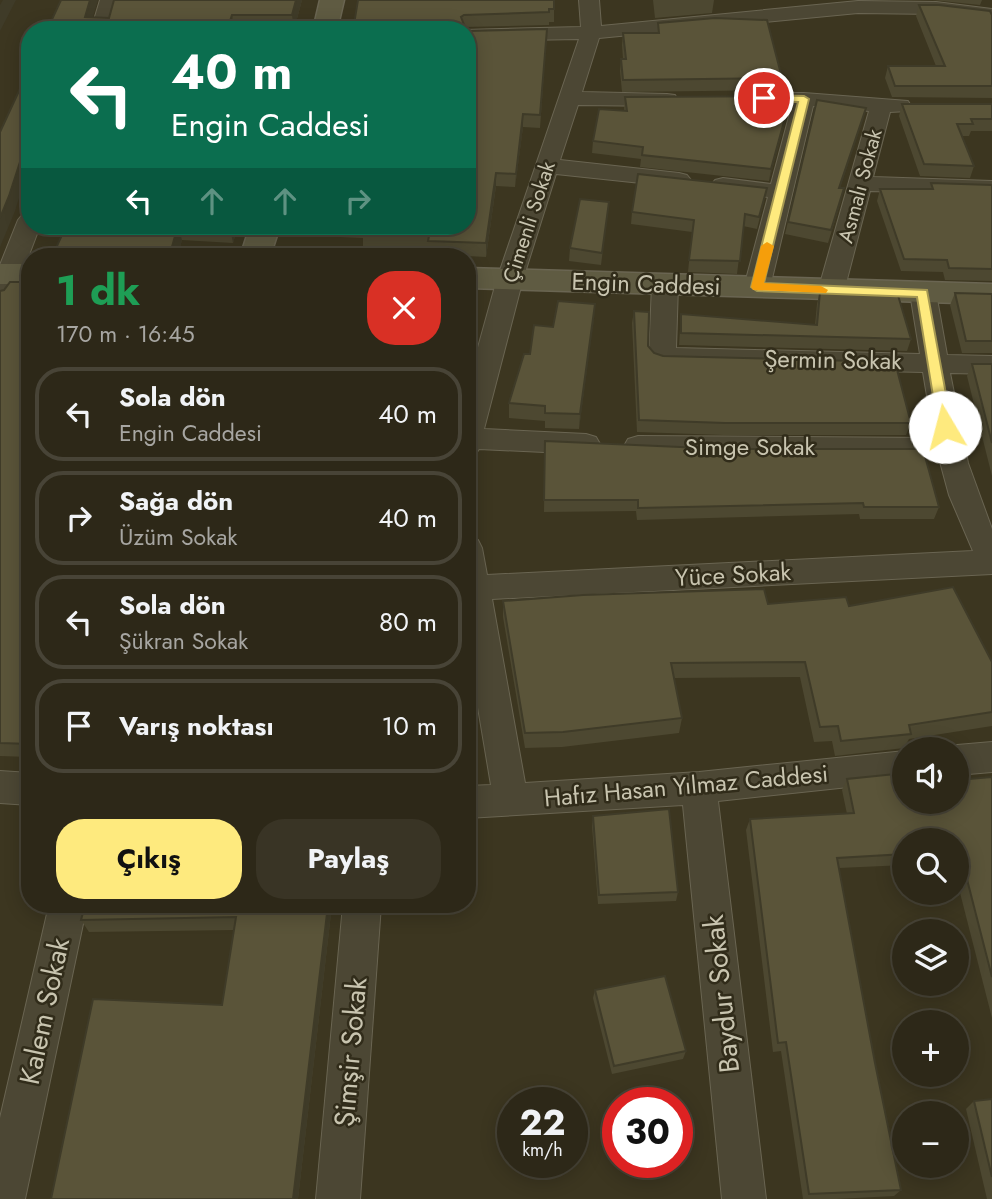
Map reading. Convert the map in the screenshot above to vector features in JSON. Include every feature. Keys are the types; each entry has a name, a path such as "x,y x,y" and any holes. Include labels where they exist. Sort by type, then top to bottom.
{"street":[{"path":"104,21 110,0"},
{"path":"327,21 332,0"},
{"name":"Çimenli Sokak","path":"476,408 510,279 591,33 589,0"},
{"path":"476,35 591,33 858,7 936,8 992,15"},
{"path":"570,98 687,100"},
{"path":"726,99 804,99 881,106"},
{"path":"757,287 804,99"},
{"name":"Asmalı Sokak","path":"831,291 881,106 917,105"},
{"path":"548,166 781,191"},
{"path":"860,184 992,188"},
{"path":"10,280 25,235"},
{"name":"Engin Caddesi","path":"476,278 992,294"},
{"name":"Şermin Sokak","path":"665,285 662,357 992,365"},
{"path":"923,293 948,448 975,530 992,560"},
{"name":"Simge Sokak","path":"476,438 710,447 948,448"},
{"name":"Yüce Sokak","path":"476,588 992,560"},
{"path":"476,605 511,801"},
{"path":"969,759 992,757"},
{"name":"Hafız Hasan Yılmaz Caddesi","path":"476,802 699,788 892,767"},
{"path":"0,787 21,788"},
{"name":"Baydur Sokak","path":"699,788 744,1199"},
{"name":"Kalem Sokak","path":"3,1199 66,913"},
{"name":"Şimşir Sokak","path":"338,1199 361,913"}],"building":[{"path":"61,0 90,0 85,17 109,18 114,0 296,0 292,15 232,15 230,21 51,21"},
{"path":"358,0 554,0 554,9 549,9 549,12 464,15 461,17 463,21 354,21"},
{"path":"919,5 990,11 992,86 895,86 888,66 945,66"},
{"path":"715,18 767,20 782,78 623,80 621,59 626,59 623,33 659,33 658,23"},
{"path":"547,29 540,115 523,114 516,174 496,173 486,243 428,241 429,236 407,235 476,235 476,31"},
{"path":"21,86 21,159 0,218 0,132"},
{"path":"791,96 771,169 642,155 643,147 593,141 599,109 627,111 625,97"},
{"path":"817,100 866,108 839,188 844,188 831,230 788,222"},
{"path":"902,104 992,104 992,119 971,119 973,124 957,124 974,166 924,164"},
{"path":"638,174 767,188 759,217 745,214 740,261 689,260 694,220 632,212"},
{"path":"931,183 992,185 992,269 949,268 947,260 904,259 880,189 933,189"},
{"path":"580,199 609,202 602,253 570,248"},
{"path":"62,235 175,235 172,248 56,248"},
{"path":"10,282 21,282 21,744 0,743 0,291"},
{"path":"820,292 897,292 911,339 681,333 681,314 817,325"},
{"path":"955,293 992,294 992,341 966,341"},
{"path":"558,301 595,304 580,414 545,413 545,406 509,403 524,354 530,354 534,325 553,327"},
{"path":"634,311 649,312 648,346 654,353 663,356 895,362 911,423 639,420"},
{"path":"972,364 992,364 992,443"},
{"path":"545,441 725,449 923,449 939,507 864,507 863,503 638,508 638,500 544,500"},
{"path":"953,587 992,662 992,712 909,725 911,734 841,741 838,726 820,727 805,662 671,663 682,718 563,732 525,733 503,601 583,595 764,589 768,604 846,597 849,606"},
{"path":"892,774 892,814 969,814 969,779 992,777 992,977 969,887 969,828 892,828 892,855 837,858 892,1146 892,1178 899,1178 901,1190 809,1194 786,1042 778,1043 750,819 854,813 847,779"},
{"path":"669,809 678,892 599,895 593,816"},
{"path":"83,913 327,913 293,1199 51,1199 93,999 222,1005 236,917 81,920"},
{"path":"665,976 686,1051 614,1066 595,990"},
{"path":"992,1099 992,1177 974,1101"}],"slow traffic":[{"path":"767,246 757,287 821,290"}],"route":[{"path":"764,98 804,99 757,287 923,293 945,427"}]}
